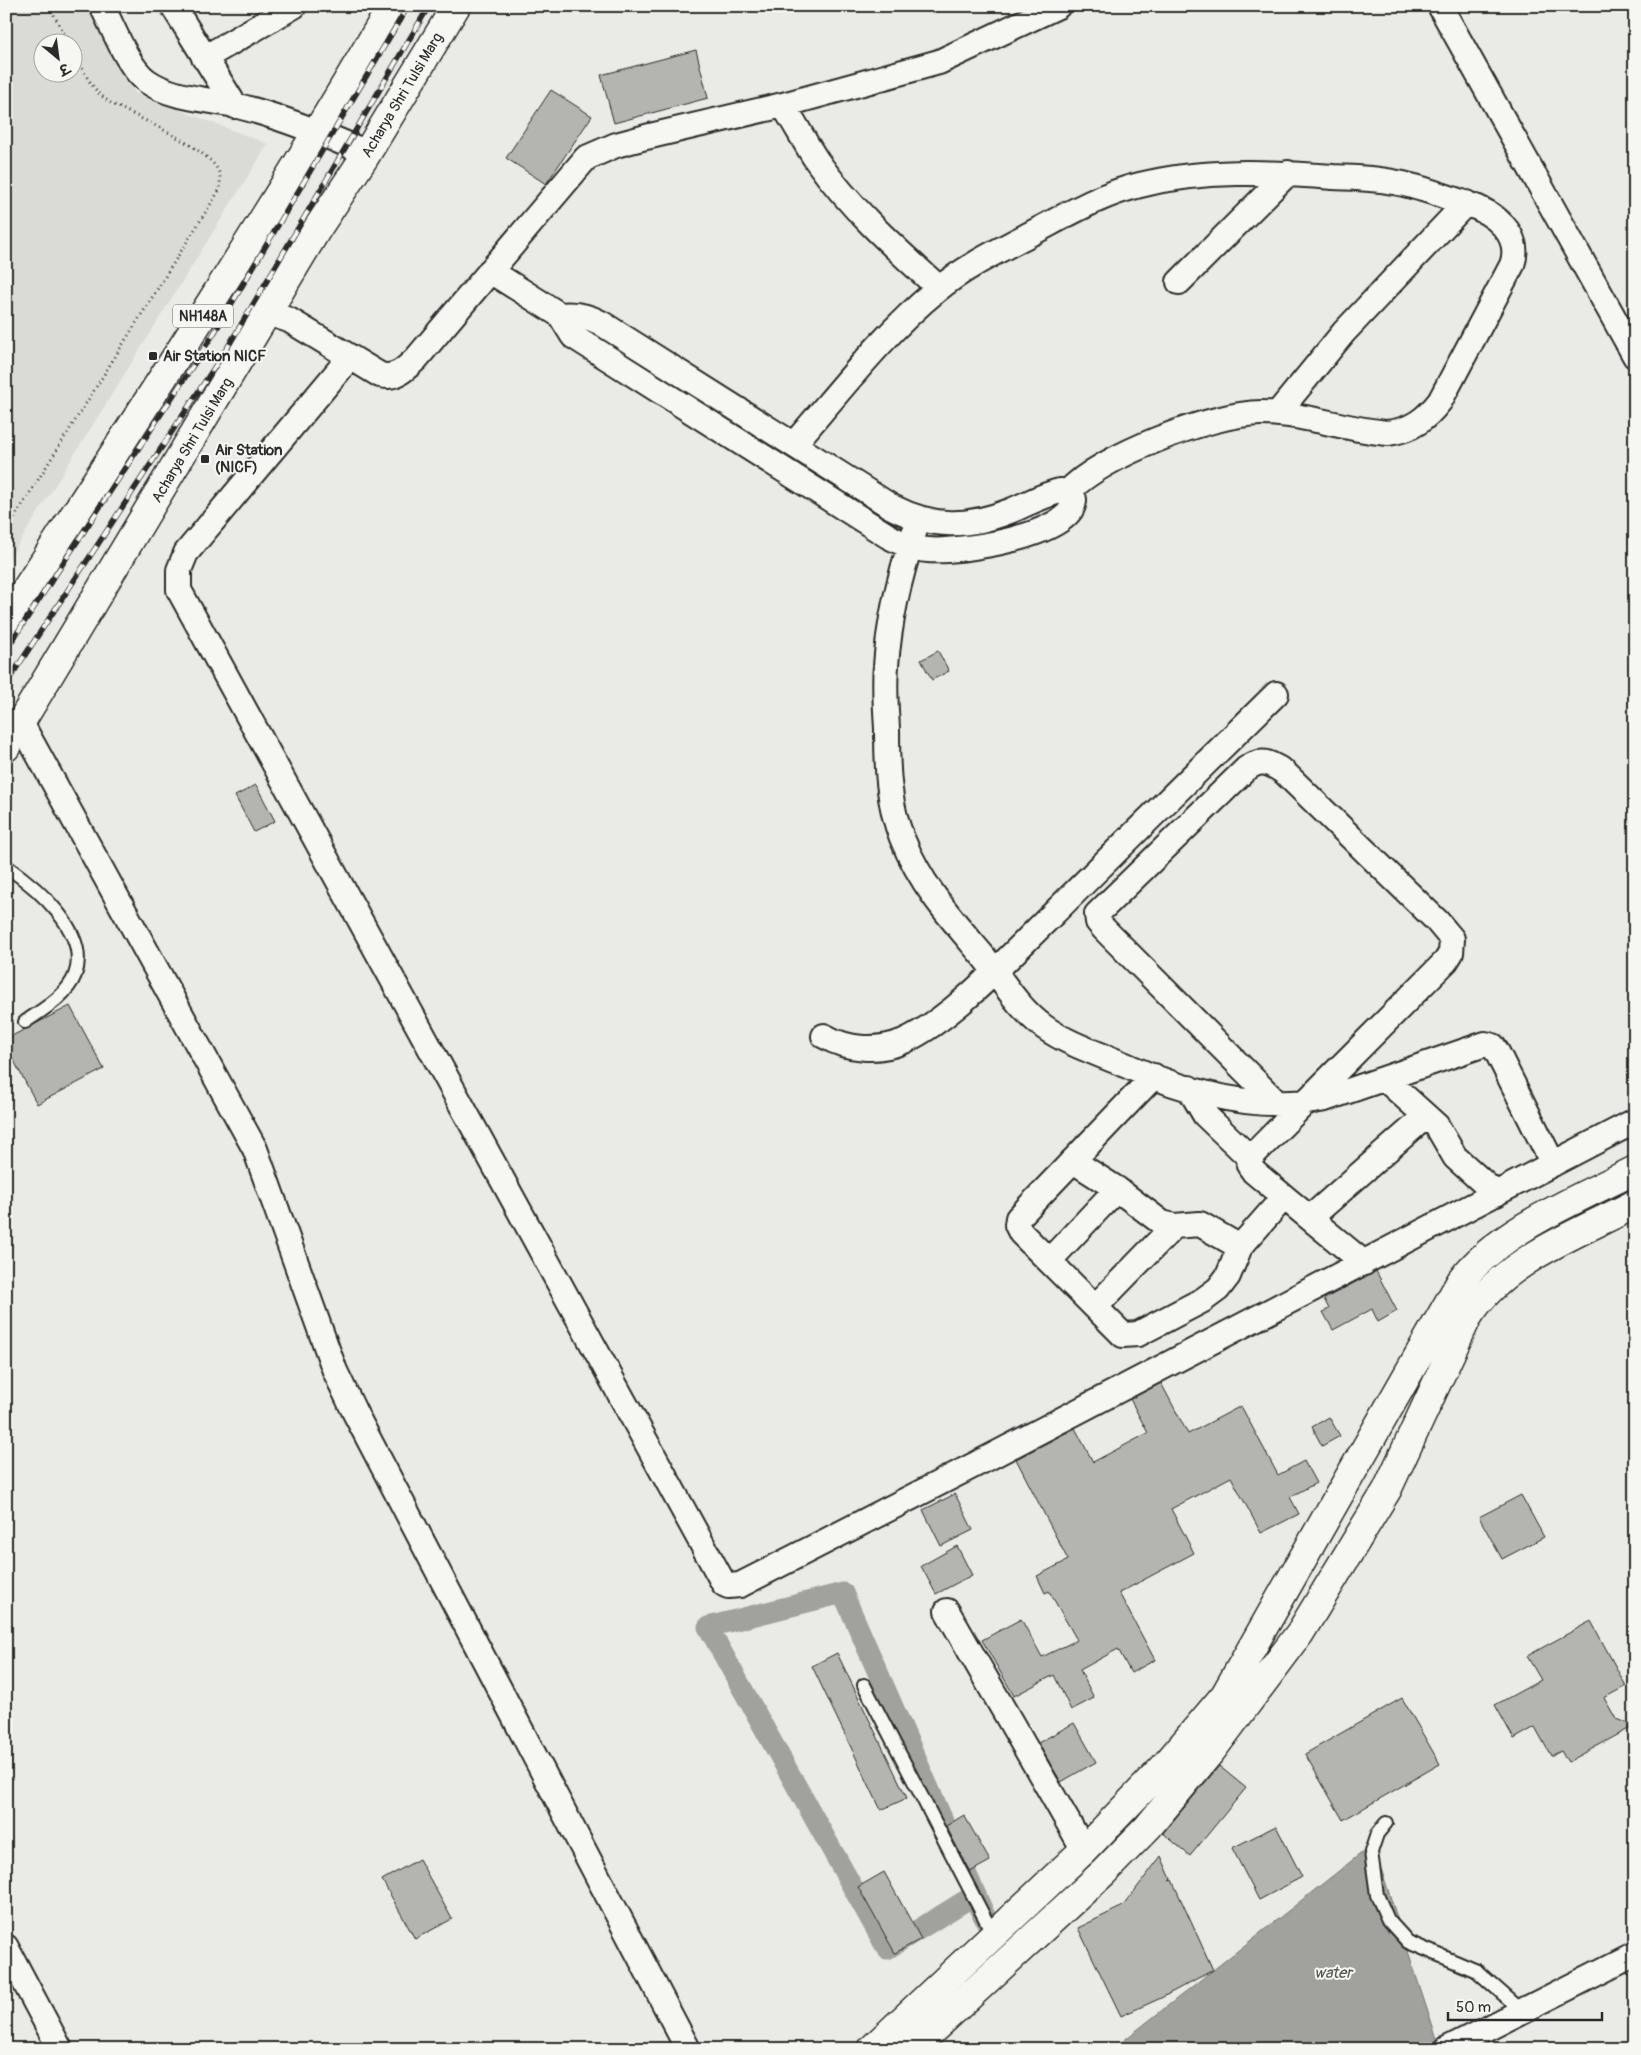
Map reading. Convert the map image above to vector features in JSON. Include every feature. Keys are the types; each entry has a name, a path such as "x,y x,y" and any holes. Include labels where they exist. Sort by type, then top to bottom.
{"main road":[{"name":"NH148A","path":"6,620 208,309 319,131 392,6"},
{"name":"Acharya Shri Tulsi Marg","path":"6,747 317,229 367,153 456,6"},
{"path":"872,2049 1084,1850 1164,1767 1225,1695 1461,1281 1472,1266 1488,1252 1536,1221 1635,1170"},
{"path":"912,2049 1104,1872 1148,1827 1212,1750 1300,1633 1387,1490 1467,1318 1480,1298 1512,1270 1635,1204"},
{"path":"984,1942 994,1974"}],"street":[{"path":"102,6 134,68 145,80 174,93 235,106 319,131 367,153"},
{"path":"173,6 235,106"},
{"path":"204,58 294,6"},
{"path":"268,313 289,320 380,375 389,377 401,372 416,359 586,158 616,145 783,105 939,62 1058,6"},
{"path":"1440,6 1635,356"},
{"path":"783,105 817,160 840,190 886,239 939,288"},
{"path":"794,444 892,331 939,288 983,258 1076,210 1140,185 1240,172 1288,173 1393,182 1466,203 1496,218 1509,231 1515,245 1516,254 1440,401 1428,417 1403,431 1388,433 1277,414 1260,413 1237,416 1148,443 1090,473 1068,492"},
{"path":"1179,282 1288,173"},
{"path":"1277,414 1344,332 1466,203"},
{"path":"490,271 560,315 573,336 838,505 909,547 928,550 967,547 1004,541 1038,532 1064,518 1072,510 1074,499 1068,492 1060,491 1009,512 954,525 932,523 918,519 892,508 602,323 588,316 560,315"},
{"path":"350,357 186,553 179,570 179,590 724,1584 728,1586 740,1585 1635,1121"},
{"path":"918,519 909,547 892,618 886,666 887,769 892,806 902,837 924,882 944,912 1013,997 1042,1026 1057,1035 1154,1076 1189,1088 1235,1100 1289,1104 1326,1099 1485,1044 1493,1046 1553,1164"},
{"path":"824,1036 836,1043 865,1048 902,1042 932,1025 994,973 1276,694"},
{"path":"21,723 255,1149 335,1371 347,1398 688,2049"},
{"path":"1289,1104 1104,930 1098,922 1097,914 1246,769 1257,762 1263,761 1284,772 1451,935 1453,944 1446,961 1289,1104 1250,1158 1249,1165 1254,1172 1364,1263"},
{"path":"1154,1076 1018,1218 1017,1225 1021,1233 1123,1335 1131,1336 1138,1334 1203,1300 1218,1290 1228,1276 1240,1247 1284,1197"},
{"path":"1385,1079 1442,1131 1456,1157 1496,1194"},
{"path":"1189,1088 1205,1115 1250,1158"},
{"path":"1310,1218 1426,1116"},
{"path":"1073,1160 1117,1189 1162,1223 1174,1226 1200,1224 1240,1247"},
{"path":"1048,1261 1117,1189"},
{"path":"1095,1307 1174,1226"},
{"path":"947,1611 1084,1850"},
{"path":"6,1947 60,2049"},
{"path":"1447,2049 1635,1954"}],"lane":[{"path":"6,866 47,899 63,920 76,949 78,963 74,977 64,992 25,1022"},
{"path":"864,1685 984,1942"},
{"path":"1386,1823 1377,1834 1371,1852 1378,1895 1388,1920 1408,1942 1477,1971 1521,2010"}],"path":[{"path":"49,6 63,32"},
{"path":"6,531 220,189 218,170 204,156 186,143 108,102 98,93 82,67"}],"shaded area":[{"path":"6,6 89,6 135,93 268,144 6,564"}],"water":[{"name":"water","path":"1373,1844 1440,2049 1113,2049"}],"building":[{"path":"696,50 708,98 614,123 601,75"},
{"path":"551,90 592,116 546,184 506,158"},
{"path":"938,651 949,671 932,680 921,660"},
{"path":"256,785 275,821 254,832 235,796"},
{"path":"70,1006 104,1069 37,1104 6,1046 6,1039"},
{"path":"1376,1271 1397,1311 1378,1322 1372,1309 1333,1330 1323,1312 1329,1309 1324,1299"},
{"path":"1161,1383 1188,1434 1241,1406 1278,1475 1304,1461 1316,1483 1290,1497 1299,1514 1261,1533 1231,1477 1171,1509 1194,1553 1119,1593 1155,1660 1131,1673 1118,1649 1080,1670 1094,1698 1071,1710 1054,1675 1014,1696 982,1640 1021,1619 1042,1657 1077,1640 1049,1591 1045,1593 1037,1576 1068,1560 1016,1459 1075,1428 1093,1462 1148,1433 1130,1399"},
{"path":"1329,1417 1340,1436 1322,1446 1312,1427"},
{"path":"955,1494 973,1530 941,1546 923,1510"},
{"path":"1521,1495 1544,1537 1502,1559 1479,1517"},
{"path":"957,1546 972,1575 936,1594 921,1566"},
{"path":"1591,1621 1626,1686 1604,1698 1616,1719 1634,1726 1568,1762 1561,1751 1551,1756 1535,1727 1514,1739 1495,1705 1541,1680 1527,1656"},
{"path":"837,1653 907,1798 881,1810 812,1666"},
{"path":"1402,1698 1440,1764 1343,1820 1305,1754"},
{"path":"1074,1723 1096,1762 1061,1782 1038,1743"},
{"path":"1219,1766 1246,1788 1190,1856 1163,1833"},
{"path":"964,1815 990,1861 970,1872 946,1826"},
{"path":"1276,1826 1302,1877 1259,1900 1232,1848"},
{"path":"1161,1856 1171,1879 1169,1881 1172,1880 1213,1970 1161,1998 1121,2016 1078,1928 1123,1906"},
{"path":"419,1859 452,1919 415,1939 382,1880"},
{"path":"884,1872 921,1939 895,1953 858,1887"}],"waterway":[{"path":"843,1593 993,1934 973,1896 887,1949 708,1627 843,1593"}],"railway":[{"path":"6,650 213,335 408,6"},
{"path":"6,684 229,345 429,6"}],"place":[{"name":"Air Station NICF","path":"153,356"},
{"name":"Air Station (NICF)","path":"205,459"}]}
